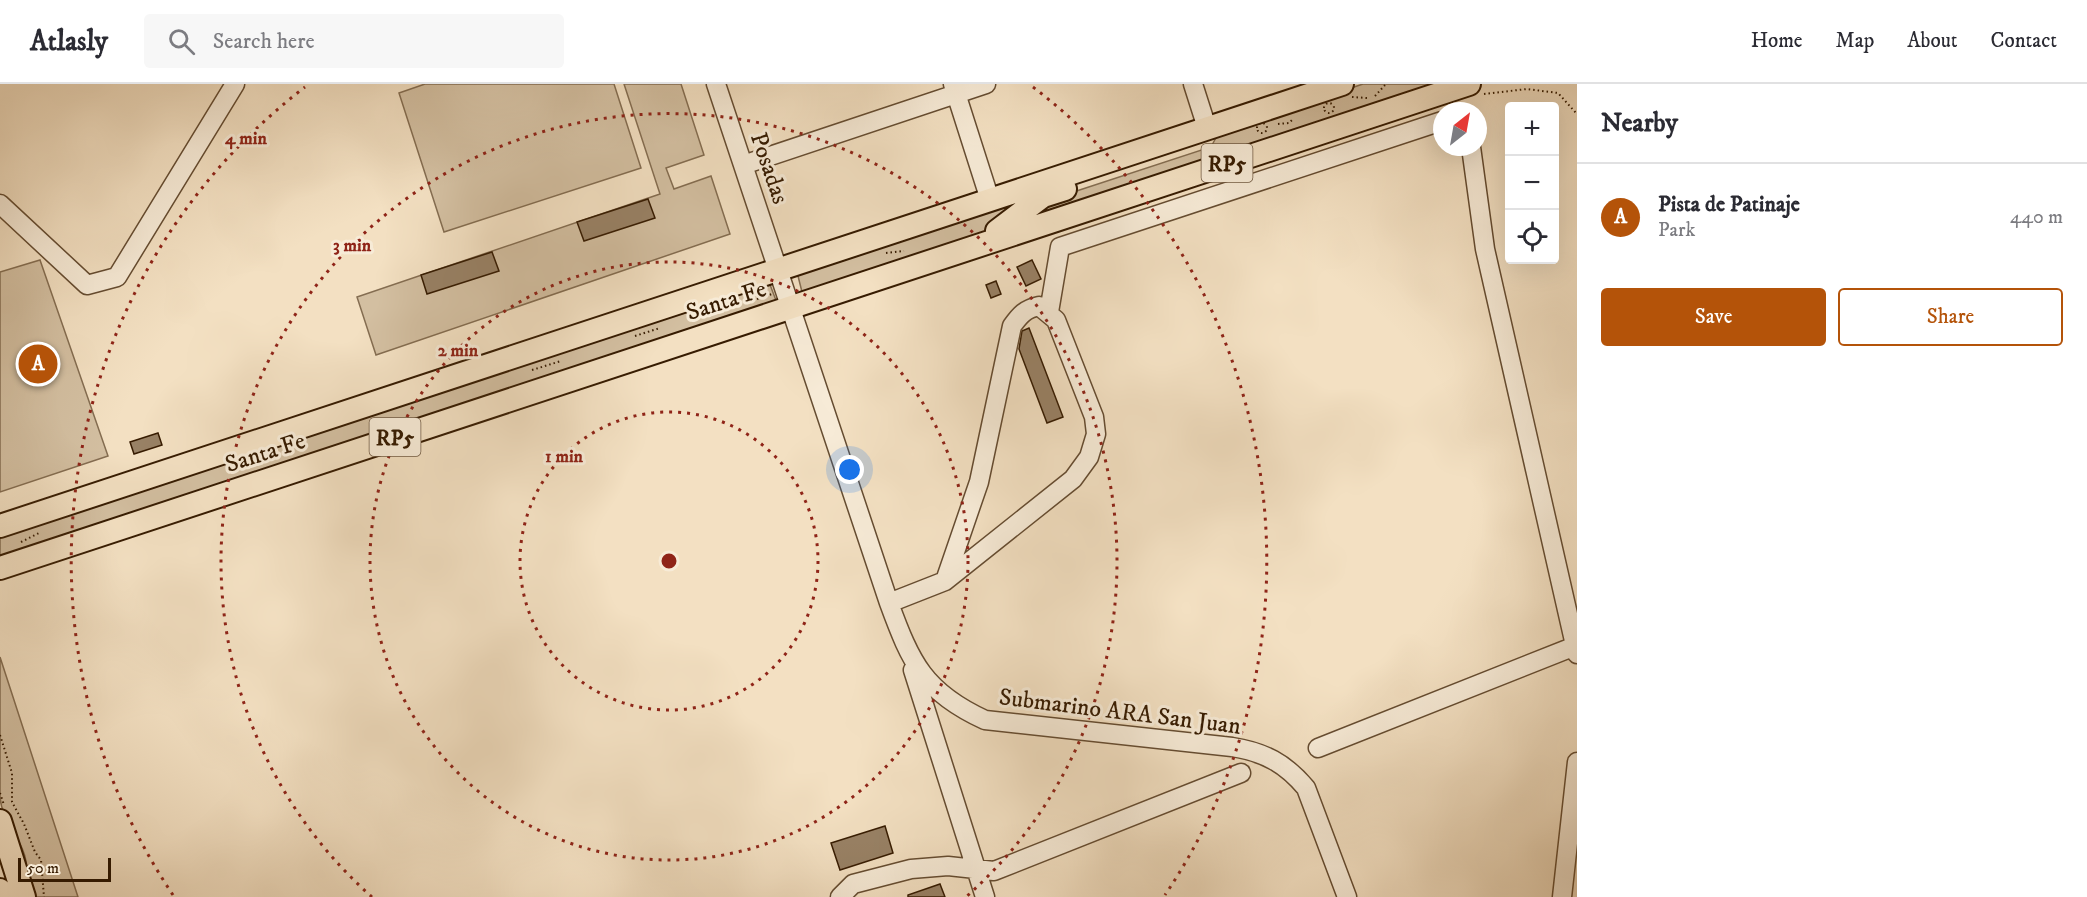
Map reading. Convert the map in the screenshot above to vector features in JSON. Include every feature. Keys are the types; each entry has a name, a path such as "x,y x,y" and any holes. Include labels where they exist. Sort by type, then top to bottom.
{"main road":[{"name":"Santa Fe","path":"0,568 984,242 1473,90"},
{"name":"Santa Fe","path":"0,526 1207,128 1331,94"},
{"path":"984,242 1043,196 1203,144 1208,136 1207,128"},
{"path":"0,821 24,897"},
{"path":"0,890 2,897"}],"street":[{"path":"0,204 87,285 117,277 235,84"},
{"name":"Posadas","path":"716,84 778,268"},
{"path":"743,165 955,89 986,84"},
{"path":"1192,84 1207,128"},
{"path":"955,89 990,200"},
{"path":"1049,312 1060,247 1433,124"},
{"path":"1318,748 1576,650 1485,249 1472,156"},
{"name":"Submarino ARA San Juan","path":"778,268 889,603 905,645 933,688 949,702 985,720 1232,747 1251,750 1275,760 1295,775 1306,788 1347,897"},
{"path":"889,603 945,581 1073,479 1089,457 1096,434 1094,417 1056,320 1039,306 1028,308 1019,315 1012,327 979,482 945,581"},
{"path":"905,645 985,897"},
{"path":"1562,897 1577,762"},
{"path":"840,897 853,884 911,869 948,866 994,871 1241,773"}],"path":[{"path":"1331,94 1372,98 1385,85"},
{"path":"1473,90 1527,89 1558,93 1577,114"},
{"path":"0,735 12,773 12,802 41,860 44,897"}],"shaded area":[{"path":"425,84 614,84 641,168 444,232 399,93"},
{"path":"624,84 681,84 704,155 666,168 674,189 711,176 730,234 376,355 357,297 660,194"},
{"path":"1363,84 1441,84 1016,223 1043,202 1211,147 1219,132"},
{"path":"1025,196 986,233 802,292 797,272"},
{"path":"40,260 108,456 0,492 0,272"},
{"path":"769,282 777,303 0,557 0,534"},
{"path":"0,657 78,897 32,897 24,852 4,815 0,797"}],"building":[{"path":"648,199 655,218 584,241 577,222"},
{"path":"492,252 499,271 427,294 421,275"},
{"path":"1032,260 1041,279 1026,286 1017,267"},
{"path":"996,281 1001,294 991,298 986,285"},
{"path":"1029,328 1063,417 1047,423 1019,349 1022,331"},
{"path":"158,433 162,445 134,454 130,442"},
{"path":"885,826 893,853 840,870 831,843"},
{"path":"940,884 945,897 908,897 908,895"}],"place":[{"name":"Pista de Patinaje","path":"38,364"}]}
